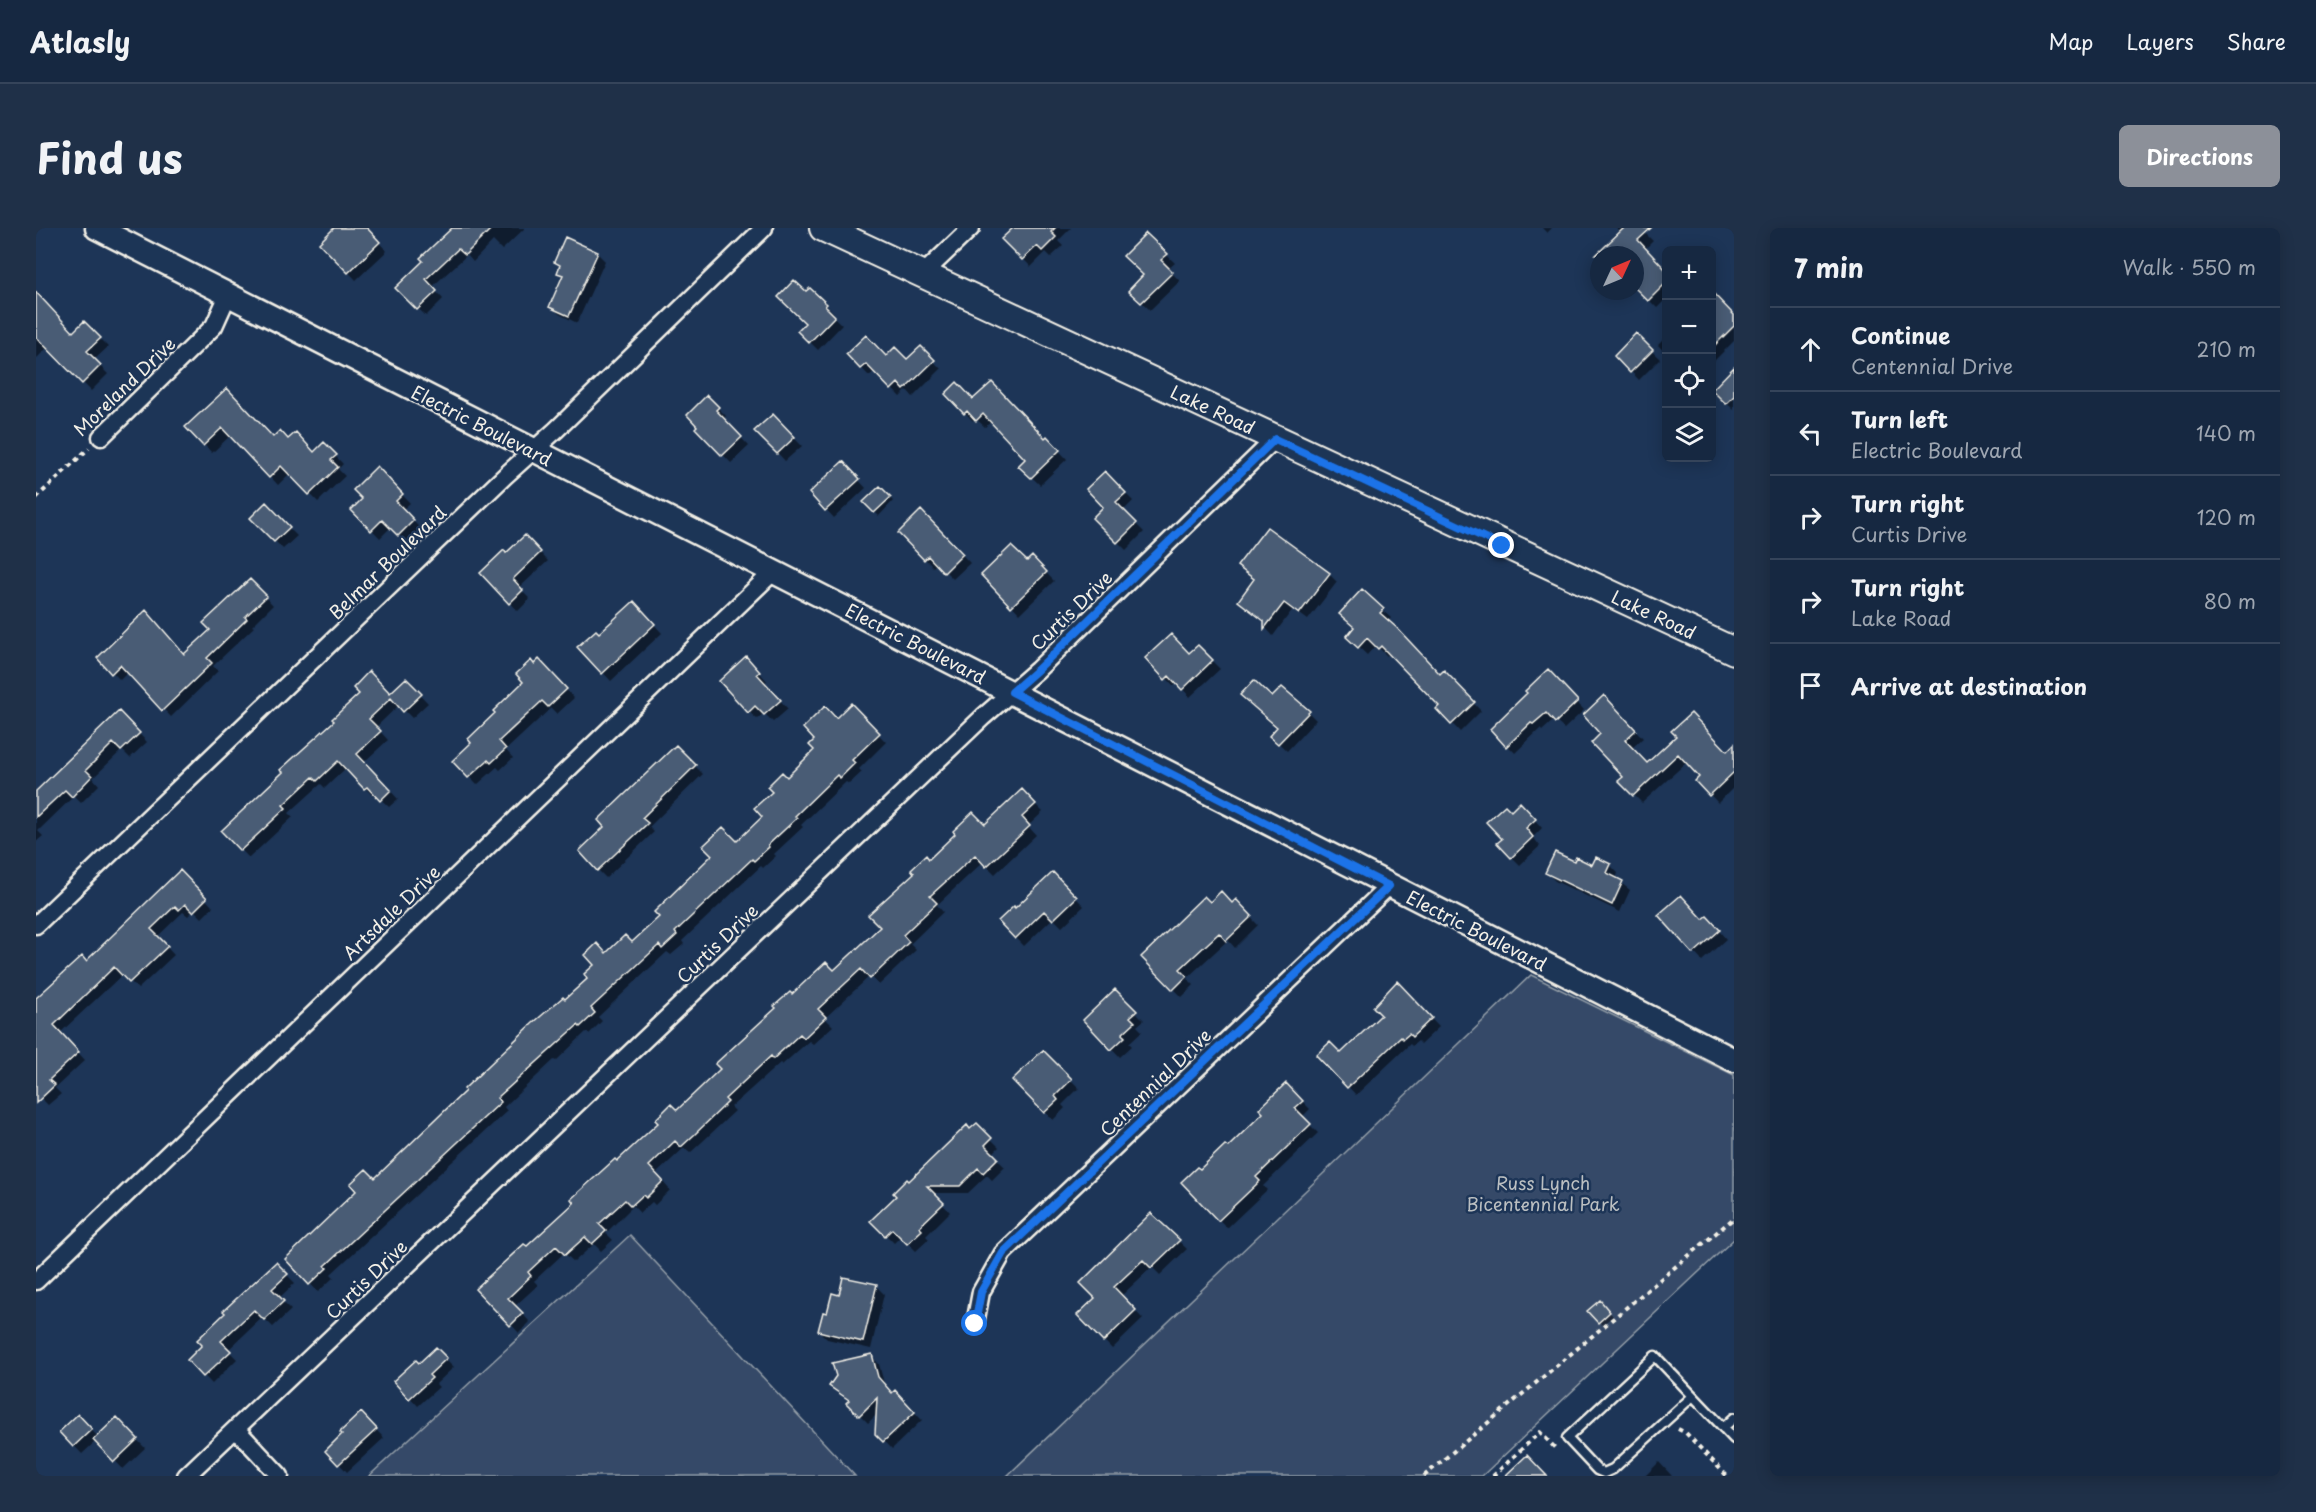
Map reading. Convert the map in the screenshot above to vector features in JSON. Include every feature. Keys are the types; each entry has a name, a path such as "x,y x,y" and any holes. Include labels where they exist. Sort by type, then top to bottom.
{"main road":[{"name":"Lake Road","path":"823,228 1734,651"}],"street":[{"name":"Electric Boulevard","path":"97,228 1734,1060"},
{"name":"Belmar Boulevard","path":"36,925 764,228"},
{"path":"922,275 971,228"},
{"name":"Moreland Drive","path":"101,437 214,326 228,295"},
{"name":"Curtis Drive","path":"186,1476 974,725 1037,670 1275,439"},
{"name":"Artsdale Drive","path":"36,1281 773,572"},
{"name":"Centennial Drive","path":"975,1324 981,1292 1003,1253 1389,886"},
{"path":"236,1429 280,1476"}],"lane":[{"path":"1693,1396 1612,1469 1604,1473 1598,1470 1567,1438 1655,1356 1734,1439"},
{"path":"1723,1428 1734,1418"}],"path":[{"name":"Moreland Drive","path":"36,498 101,437"},
{"path":"1424,1476 1734,1218"},
{"path":"1603,1318 1608,1323"},
{"path":"1672,1430 1679,1429 1686,1433 1727,1476"},
{"path":"1493,1476 1540,1432 1560,1454"}],"green space":[{"name":"Russ Lynch Bicentennial Park","path":"1531,975 1734,1075 1734,1239 1482,1476 1007,1476"},
{"path":"630,1235 855,1476 369,1476"}],"building":[{"path":"334,228 367,228 380,242 348,273 319,243"},
{"path":"452,228 492,228 465,255 458,249 426,279 437,291 417,310 395,288 423,261 420,258"},
{"path":"1013,228 1055,228 1051,232 1056,237 1042,251 1037,246 1022,260 1001,239"},
{"path":"1624,228 1651,228 1638,240 1644,246 1605,246"},
{"path":"1146,233 1168,254 1161,260 1173,272 1141,303 1128,291 1143,275 1123,256"},
{"path":"565,237 598,252 569,316 549,307 563,275 557,273 560,265 554,262"},
{"path":"1644,246 1662,266 1662,287 1648,301 1644,297"},
{"path":"794,280 806,291 810,288 827,304 825,306 835,316 809,343 797,331 805,323 778,297"},
{"path":"36,292 73,332 84,321 101,338 87,351 101,365 82,384 36,337"},
{"path":"1716,296 1734,315 1734,326 1716,344"},
{"path":"1636,333 1653,350 1630,373 1614,356"},
{"path":"866,335 886,356 895,347 907,359 921,346 935,360 904,390 898,383 891,390 866,364 860,369 846,354"},
{"path":"1734,367 1734,396 1726,404 1716,394 1716,386"},
{"path":"957,382 973,399 992,382 1045,438 1047,436 1060,450 1031,478 1018,466 1025,459 983,414 976,421 967,411 964,414 945,394"},
{"path":"227,388 273,437 280,430 288,439 296,432 314,452 324,442 337,455 331,460 338,467 309,495 281,466 269,478 222,428 203,446 185,427"},
{"path":"707,395 719,407 716,410 742,437 722,456 695,428 697,426 687,415"},
{"path":"773,414 795,437 777,454 754,431"},
{"path":"843,461 860,479 825,511 809,493"},
{"path":"377,466 403,494 396,501 414,520 398,536 382,520 371,531 351,510 362,499 353,490"},
{"path":"1105,471 1126,493 1116,502 1137,523 1117,543 1092,518 1103,507 1086,489"},
{"path":"880,486 891,497 874,513 863,502"},
{"path":"266,502 290,527 274,542 250,518"},
{"path":"921,510 963,554 944,573 928,556 924,560 898,533"},
{"path":"1267,527 1330,573 1299,614 1284,603 1264,629 1264,621 1238,601 1254,579 1237,566"},
{"path":"525,535 541,552 513,579 523,590 509,604 480,573 504,550 506,553"},
{"path":"1011,546 1027,561 1032,556 1047,572 1011,607 981,575"},
{"path":"250,579 267,596 207,658 212,663 162,711 120,665 111,674 97,658 146,610 184,654 210,630 203,623"},
{"path":"1362,589 1384,609 1380,613 1440,674 1444,670 1475,702 1451,725 1436,709 1439,706 1381,646 1378,649 1367,638 1358,648 1346,637 1354,627 1339,614"},
{"path":"634,601 655,624 602,674 577,647 596,630 599,633"},
{"path":"1171,634 1189,653 1198,645 1213,660 1182,690 1169,676 1165,680 1145,658"},
{"path":"746,656 760,672 757,674 781,700 764,715 755,706 748,713 719,681"},
{"path":"539,659 567,689 548,707 542,701 499,741 506,749 491,763 488,760 468,778 452,761 471,743 468,739 495,713 493,711 523,682 516,674 531,660 534,664"},
{"path":"1548,669 1578,701 1555,723 1546,713 1533,724 1531,723 1506,747 1490,729"},
{"path":"369,671 390,693 406,678 422,694 403,712 391,698 369,719 381,731 357,754 391,790 380,801 367,787 364,789 338,761 317,781 313,777 283,805 286,808 240,851 221,831 283,772 280,770 334,721 332,719 359,694 353,688"},
{"path":"1254,680 1272,697 1282,687 1310,711 1278,744 1269,736 1277,727 1240,695"},
{"path":"1604,695 1636,730 1625,740 1647,763 1676,736 1671,731 1691,713 1727,751 1734,744 1734,772 1709,796 1695,781 1699,777 1678,754 1633,796 1618,781 1623,777 1591,743 1600,734 1583,715"},
{"path":"851,703 880,733 852,760 855,763 840,778 837,775 795,816 797,818 768,845 769,847 754,861 752,859 675,932 677,935 662,949 659,945 591,1008 595,1013 580,1027 578,1025 497,1098 501,1102 325,1266 327,1268 309,1285 285,1259 356,1191 350,1184 366,1169 375,1178 533,1023 587,979 584,974 594,965 585,955 597,943 606,953 625,935 632,942 659,917 654,912 712,855 703,846 723,827 737,841 762,817 754,808 772,792 767,787 782,772 787,777 814,750 809,745 814,740 803,728 825,706 836,718"},
{"path":"119,711 140,733 121,751 113,743 86,770 92,776 72,797 65,790 36,817 36,791"},
{"path":"676,745 696,765 642,818 648,823 597,871 579,851 604,827 598,820"},
{"path":"1022,789 1036,804 1022,817 1030,826 986,867 975,855 930,896 937,903 903,935 909,942 870,979 861,969 818,1009 826,1017 804,1038 800,1034 773,1059 771,1056 725,1099 728,1102 681,1147 675,1141 649,1166 663,1181 646,1198 643,1195 631,1206 625,1200 599,1224 606,1231 592,1244 585,1237 565,1255 556,1246 528,1272 531,1276 508,1298 523,1313 510,1326 475,1289 524,1244 527,1246 574,1203 571,1199 658,1123 655,1120 671,1104 677,1110 720,1069 715,1064 776,1008 774,1006 790,992 792,994 826,962 834,970 880,927 868,915 914,873 911,869 926,855 929,859 955,834 953,831 973,812 985,824"},
{"path":"1520,802 1536,819 1526,828 1533,837 1511,858 1497,843 1502,839 1486,822 1505,805 1511,811"},
{"path":"1555,852 1574,861 1576,857 1592,865 1596,857 1611,864 1607,873 1623,881 1612,905 1545,873"},
{"path":"180,870 207,898 193,912 185,904 179,910 175,906 151,929 168,946 129,983 114,967 54,1025 79,1052 49,1080 55,1085 36,1103 36,998 82,956 86,961"},
{"path":"1053,872 1077,897 1053,920 1044,911 1015,939 998,921"},
{"path":"1221,891 1232,903 1236,899 1252,916 1226,941 1219,933 1180,969 1187,976 1173,990 1141,957 1204,896 1210,902"},
{"path":"1681,895 1703,919 1707,916 1720,930 1693,954 1658,915"},
{"path":"1397,981 1432,1018 1412,1037 1409,1034 1403,1039 1401,1037 1347,1088 1316,1055 1330,1042 1341,1053 1381,1015 1373,1007"},
{"path":"1115,989 1137,1011 1130,1017 1135,1022 1122,1034 1125,1037 1111,1050 1083,1020"},
{"path":"1043,1050 1072,1079 1055,1096 1058,1100 1044,1113 1012,1080"},
{"path":"1286,1083 1303,1101 1295,1108 1311,1124 1256,1177 1260,1181 1218,1221 1181,1182 1197,1167 1200,1169 1225,1145 1228,1147 1263,1113 1259,1109"},
{"path":"977,1123 992,1138 985,1145 998,1158 983,1173 978,1168 960,1186 927,1186 944,1203 919,1227 922,1230 907,1244 892,1229 885,1236 870,1221 896,1196 893,1193 907,1179 909,1181 967,1125 970,1129"},
{"path":"1151,1213 1180,1240 1151,1268 1143,1260 1114,1287 1136,1310 1103,1342 1077,1315 1095,1298 1080,1283"},
{"path":"276,1262 288,1274 272,1289 284,1301 264,1320 254,1310 221,1341 231,1351 203,1377 187,1360 202,1345 197,1340 225,1313 223,1311"},
{"path":"843,1277 877,1284 863,1342 818,1331 823,1312 827,1313 832,1293 839,1295"},
{"path":"1600,1300 1610,1312 1598,1323 1587,1311"},
{"path":"436,1347 447,1358 429,1375 432,1378 409,1399 393,1381 416,1360 419,1363"},
{"path":"872,1354 878,1377 892,1393 895,1390 915,1412 883,1442 875,1434 877,1398 859,1416 846,1403 849,1400 829,1386 836,1376 832,1363"},
{"path":"361,1412 377,1429 338,1465 325,1451 342,1434 340,1432"},
{"path":"78,1414 92,1429 73,1447 59,1432"},
{"path":"117,1417 138,1439 114,1462 93,1440"},
{"path":"1527,1455 1547,1476 1505,1476"}],"route":[{"path":"975,1324 981,1292 1003,1253 1389,886 1012,692 1275,439 1502,546"}]}
